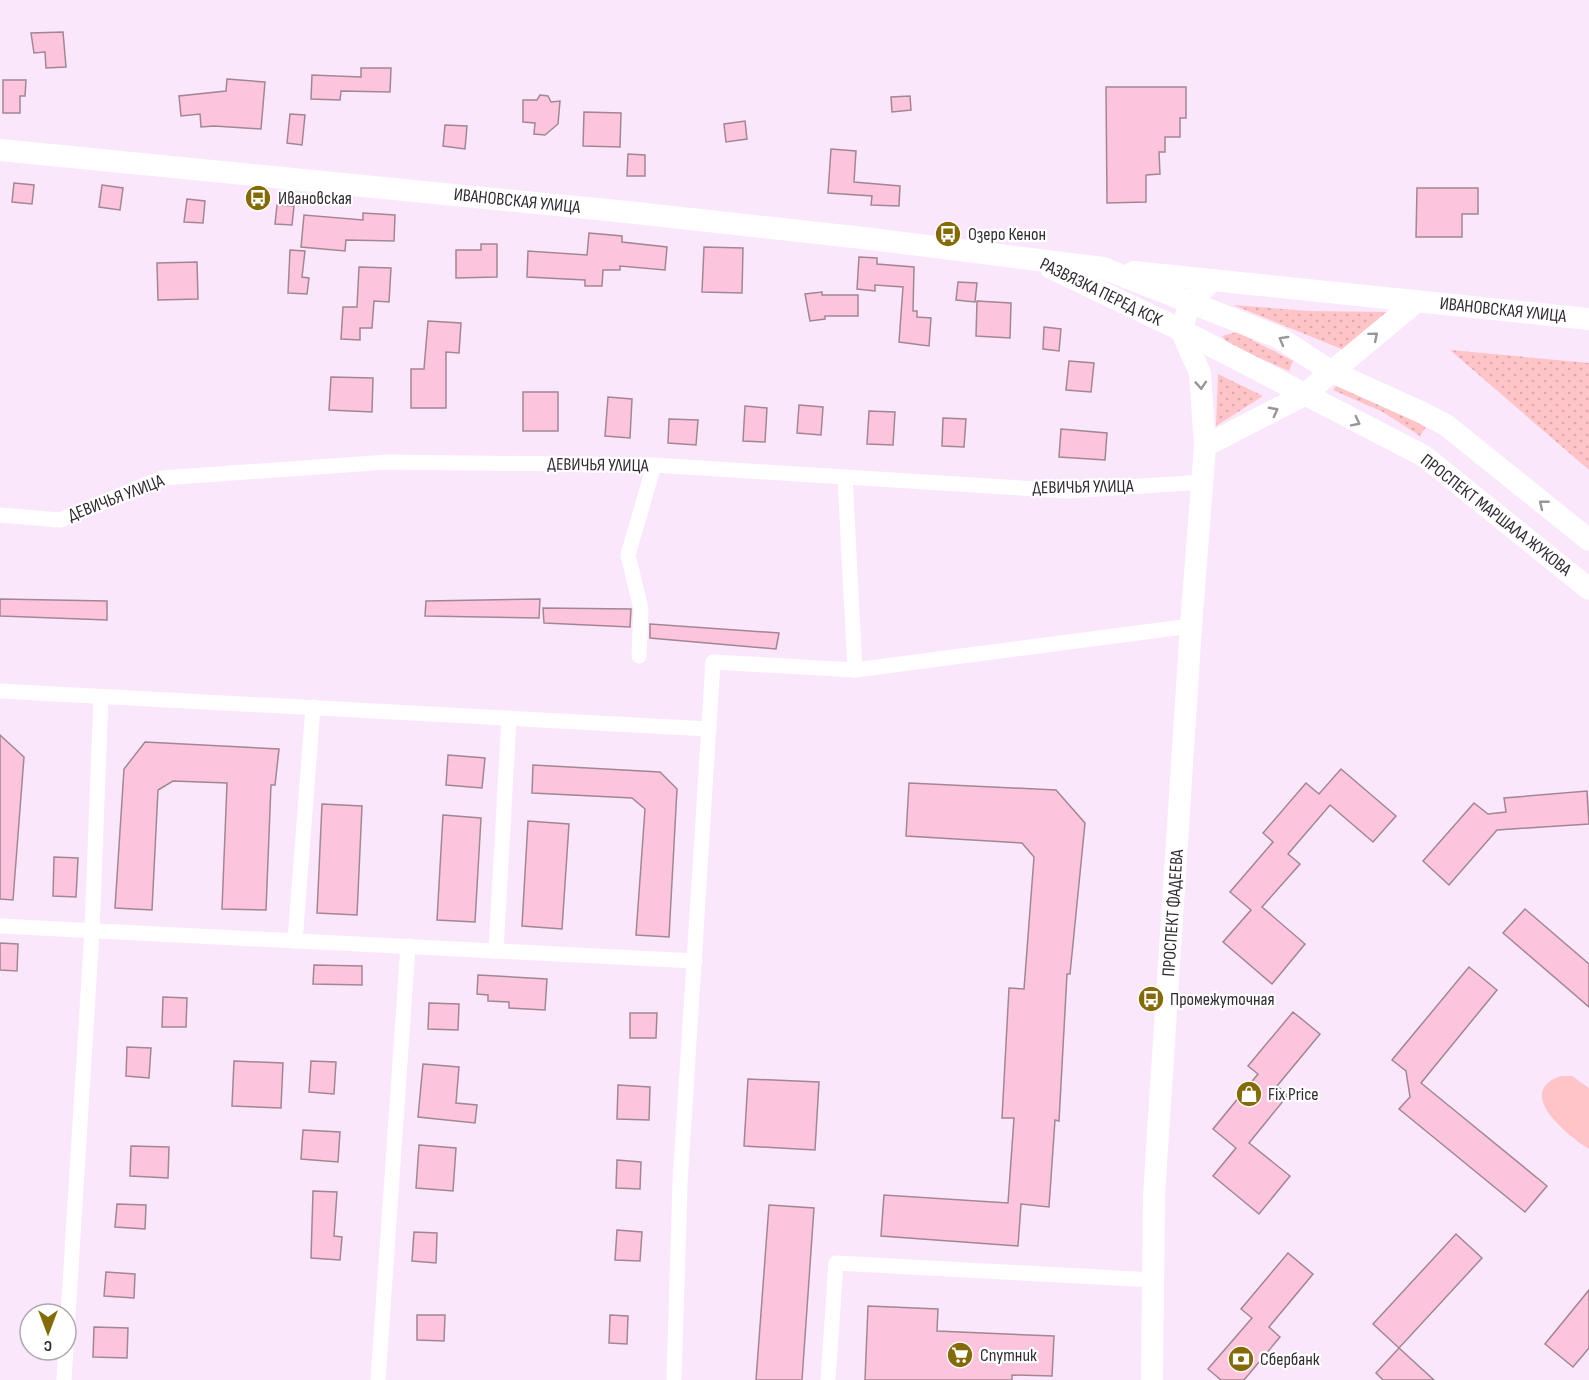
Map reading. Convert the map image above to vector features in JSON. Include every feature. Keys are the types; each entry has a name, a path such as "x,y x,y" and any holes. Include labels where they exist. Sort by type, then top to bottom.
{"main road":[{"name":"ИВАНОВСКАЯ УЛИЦА","path":"0,150 639,213 875,239 1033,260"},
{"name":"РАЗВЯЗКА ПЕРЕД КСК","path":"1033,260 1103,268 1278,337 1332,372"},
{"name":"РАЗВЯЗКА ПЕРЕД КСК","path":"1033,260 1181,330 1304,395"},
{"name":"ИВАНОВСКАЯ УЛИЦА","path":"1103,268 1589,319"},
{"name":"РАЗВЯЗКА ПЕРЕД КСК","path":"1206,446 1200,373 1181,330 1191,302 1213,280"},
{"path":"1206,446 1304,395 1417,301"},
{"name":"ПРОСПЕКТ МАРШАЛА ЖУКОВА","path":"1332,372 1446,425 1589,540"},
{"name":"ПРОСПЕКТ МАРШАЛА ЖУКОВА","path":"1304,395 1424,456 1589,589"},
{"name":"ПРОСПЕКТ ФАДЕЕВА","path":"1152,1380 1154,1195 1191,626 1206,446"}],"street":[{"name":"ДЕВИЧЬЯ УЛИЦА","path":"0,515 60,520 162,478 388,462 654,465 1068,491 1203,482"},
{"path":"639,656 641,609 628,555 654,465"},
{"path":"845,477 855,670"},
{"path":"674,1380 680,1183 713,662 855,670 1191,626"},
{"path":"0,691 709,729"},
{"path":"64,1380 92,930 101,697"},
{"path":"295,941 313,707"},
{"path":"496,951 509,718"},
{"path":"0,926 695,961"},
{"path":"378,1380 408,946"},
{"path":"828,1380 836,1263 1154,1280"}],"shaded area":[{"path":"1233,305 1308,311 1388,312 1354,354"},
{"path":"1237,332 1293,361 1289,371 1228,344 1222,336"},
{"path":"1450,350 1589,363 1589,470"},
{"path":"1218,374 1263,396 1216,426"},
{"path":"1341,382 1426,427 1420,436 1383,412 1333,390"},
{"path":"1561,1076 1572,1076 1589,1088 1589,1149 1558,1124 1543,1103 1542,1092 1548,1083"}],"building":[{"path":"63,32 66,67 46,68 45,52 34,53 31,33"},
{"path":"361,68 391,68 390,92 341,91 340,100 311,99 312,75 361,77"},
{"path":"227,79 265,82 261,129 201,127 200,114 181,116 179,96 226,91"},
{"path":"3,80 26,80 25,96 20,96 20,113 3,113"},
{"path":"1106,87 1186,87 1186,118 1180,118 1180,137 1165,137 1165,152 1159,152 1160,174 1146,175 1146,202 1107,203"},
{"path":"540,95 548,96 551,102 560,101 558,124 545,135 534,134 535,123 523,122 523,100 537,100"},
{"path":"910,96 911,110 892,112 891,97"},
{"path":"584,112 621,113 620,147 583,146"},
{"path":"290,114 305,115 302,145 287,143"},
{"path":"745,121 747,139 726,142 724,124"},
{"path":"445,125 467,126 465,149 443,146"},
{"path":"831,149 856,151 854,182 900,186 899,206 871,205 872,196 828,193"},
{"path":"628,154 645,155 645,176 627,176"},
{"path":"14,183 34,185 32,204 12,202"},
{"path":"102,185 123,188 120,210 99,207"},
{"path":"1417,188 1478,188 1478,214 1462,214 1462,237 1416,237"},
{"path":"187,199 205,201 203,223 184,222"},
{"path":"277,205 294,206 292,225 275,224"},
{"path":"363,213 395,215 394,241 346,240 345,251 301,247 304,215 363,220"},
{"path":"589,233 622,236 622,242 667,247 665,270 620,266 620,270 603,270 602,286 585,286 585,280 527,277 528,251 587,255"},
{"path":"481,244 497,244 497,277 456,278 456,250 481,250"},
{"path":"704,247 743,248 742,293 702,292"},
{"path":"290,250 305,251 302,277 309,278 307,294 288,293"},
{"path":"859,257 877,258 877,264 914,267 913,311 917,311 917,317 931,318 929,346 899,342 903,287 875,285 875,291 857,289"},
{"path":"197,262 198,299 158,300 157,263"},
{"path":"359,267 391,268 389,302 374,301 372,328 360,328 360,340 341,339 343,307 357,307"},
{"path":"958,282 977,283 975,302 956,300"},
{"path":"822,292 822,295 858,295 858,316 825,316 825,319 810,321 805,294"},
{"path":"977,301 1011,303 1010,338 976,336"},
{"path":"428,321 461,323 459,353 446,352 446,408 411,408 411,369 424,369"},
{"path":"1044,327 1061,329 1059,351 1043,349"},
{"path":"1069,361 1094,363 1091,392 1066,390"},
{"path":"331,377 373,378 372,412 329,410"},
{"path":"523,392 558,392 558,431 523,431"},
{"path":"608,397 632,399 630,438 605,436"},
{"path":"799,405 823,407 821,435 797,433"},
{"path":"745,406 767,408 765,442 743,441"},
{"path":"869,411 895,412 893,445 867,444"},
{"path":"943,418 966,419 964,447 942,446"},
{"path":"669,419 698,420 696,445 668,443"},
{"path":"1061,429 1107,433 1105,460 1059,457"},
{"path":"0,599 107,601 107,620 0,616"},
{"path":"540,599 539,618 425,616 426,601"},
{"path":"543,608 631,609 630,627 544,623"},
{"path":"650,624 779,633 776,649 650,638"},
{"path":"0,735 24,757 13,900 0,899"},
{"path":"145,742 279,749 275,785 271,785 266,910 222,909 227,783 173,781 158,790 152,910 115,908 124,769"},
{"path":"448,755 485,758 482,788 446,785"},
{"path":"533,765 660,772 677,789 669,937 636,935 645,809 632,798 532,793"},
{"path":"1341,769 1396,816 1373,842 1330,805 1288,854 1300,864 1262,907 1305,944 1272,984 1223,942 1251,910 1230,892 1273,842 1263,833 1306,783 1319,794"},
{"path":"909,783 1056,790 1085,823 1070,974 1067,974 1059,1121 1055,1120 1049,1207 1021,1204 1018,1246 881,1236 884,1195 1008,1203 1014,1118 1002,1118 1009,988 1024,989 1034,857 1022,843 906,836"},
{"path":"1587,791 1589,824 1497,830 1449,885 1423,861 1474,803 1488,814 1506,812 1504,798"},
{"path":"322,804 362,806 357,915 317,913"},
{"path":"443,815 481,818 475,922 437,920"},
{"path":"528,821 569,824 562,929 522,926"},
{"path":"54,857 78,858 76,897 53,896"},
{"path":"1525,909 1589,964 1589,1007 1503,933"},
{"path":"0,943 18,944 17,971 0,970"},
{"path":"314,965 362,966 362,985 313,984"},
{"path":"1469,967 1497,990 1421,1083 1547,1186 1525,1212 1399,1109 1410,1097 1406,1071 1392,1060"},
{"path":"478,975 547,979 545,1010 509,1008 509,1002 488,1001 488,995 477,994"},
{"path":"163,997 187,998 186,1027 162,1027"},
{"path":"429,1003 459,1004 458,1030 428,1029"},
{"path":"1293,1012 1320,1034 1277,1086 1288,1095 1249,1143 1290,1176 1259,1214 1213,1176 1236,1148 1213,1129 1258,1074 1248,1066"},
{"path":"630,1013 657,1013 656,1038 630,1038"},
{"path":"127,1047 151,1048 149,1078 126,1076"},
{"path":"234,1061 283,1063 281,1108 232,1106"},
{"path":"311,1061 336,1062 334,1094 309,1092"},
{"path":"423,1064 459,1067 456,1103 477,1105 475,1123 418,1117"},
{"path":"748,1079 819,1082 815,1150 744,1146"},
{"path":"618,1085 650,1087 649,1120 617,1119"},
{"path":"303,1130 340,1132 338,1162 301,1159"},
{"path":"419,1145 456,1148 453,1191 416,1188"},
{"path":"131,1146 169,1147 168,1178 130,1176"},
{"path":"617,1160 641,1162 640,1189 616,1188"},
{"path":"313,1191 337,1192 334,1236 342,1237 340,1260 311,1258"},
{"path":"117,1204 146,1205 145,1229 115,1227"},
{"path":"769,1205 814,1208 802,1380 756,1380"},
{"path":"617,1230 642,1232 640,1261 615,1260"},
{"path":"414,1232 437,1233 436,1263 412,1261"},
{"path":"1456,1234 1482,1258 1399,1348 1373,1324"},
{"path":"1288,1253 1313,1274 1269,1327 1280,1337 1244,1380 1221,1380 1208,1369 1252,1318 1241,1309"},
{"path":"106,1272 135,1274 134,1298 104,1296"},
{"path":"1589,1290 1589,1348 1573,1367 1545,1344"},
{"name":"Спутник","path":"868,1306 938,1309 937,1331 1054,1336 1052,1376 1012,1375 1012,1380 865,1380"},
{"path":"417,1315 445,1315 444,1341 417,1340"},
{"path":"610,1315 628,1316 627,1344 609,1343"},
{"path":"94,1327 128,1328 127,1358 93,1357"},
{"path":"1399,1348 1434,1380 1383,1380 1376,1373"}],"place":[{"name":"Ивановская","path":"258,198"},
{"name":"Озеро Кенон","path":"948,234"},
{"name":"Промежуточная","path":"1151,999"},
{"name":"Fix Price","path":"1249,1094"},
{"name":"Спутник","path":"960,1355"},
{"name":"Сбербанк","path":"1241,1359"}]}
